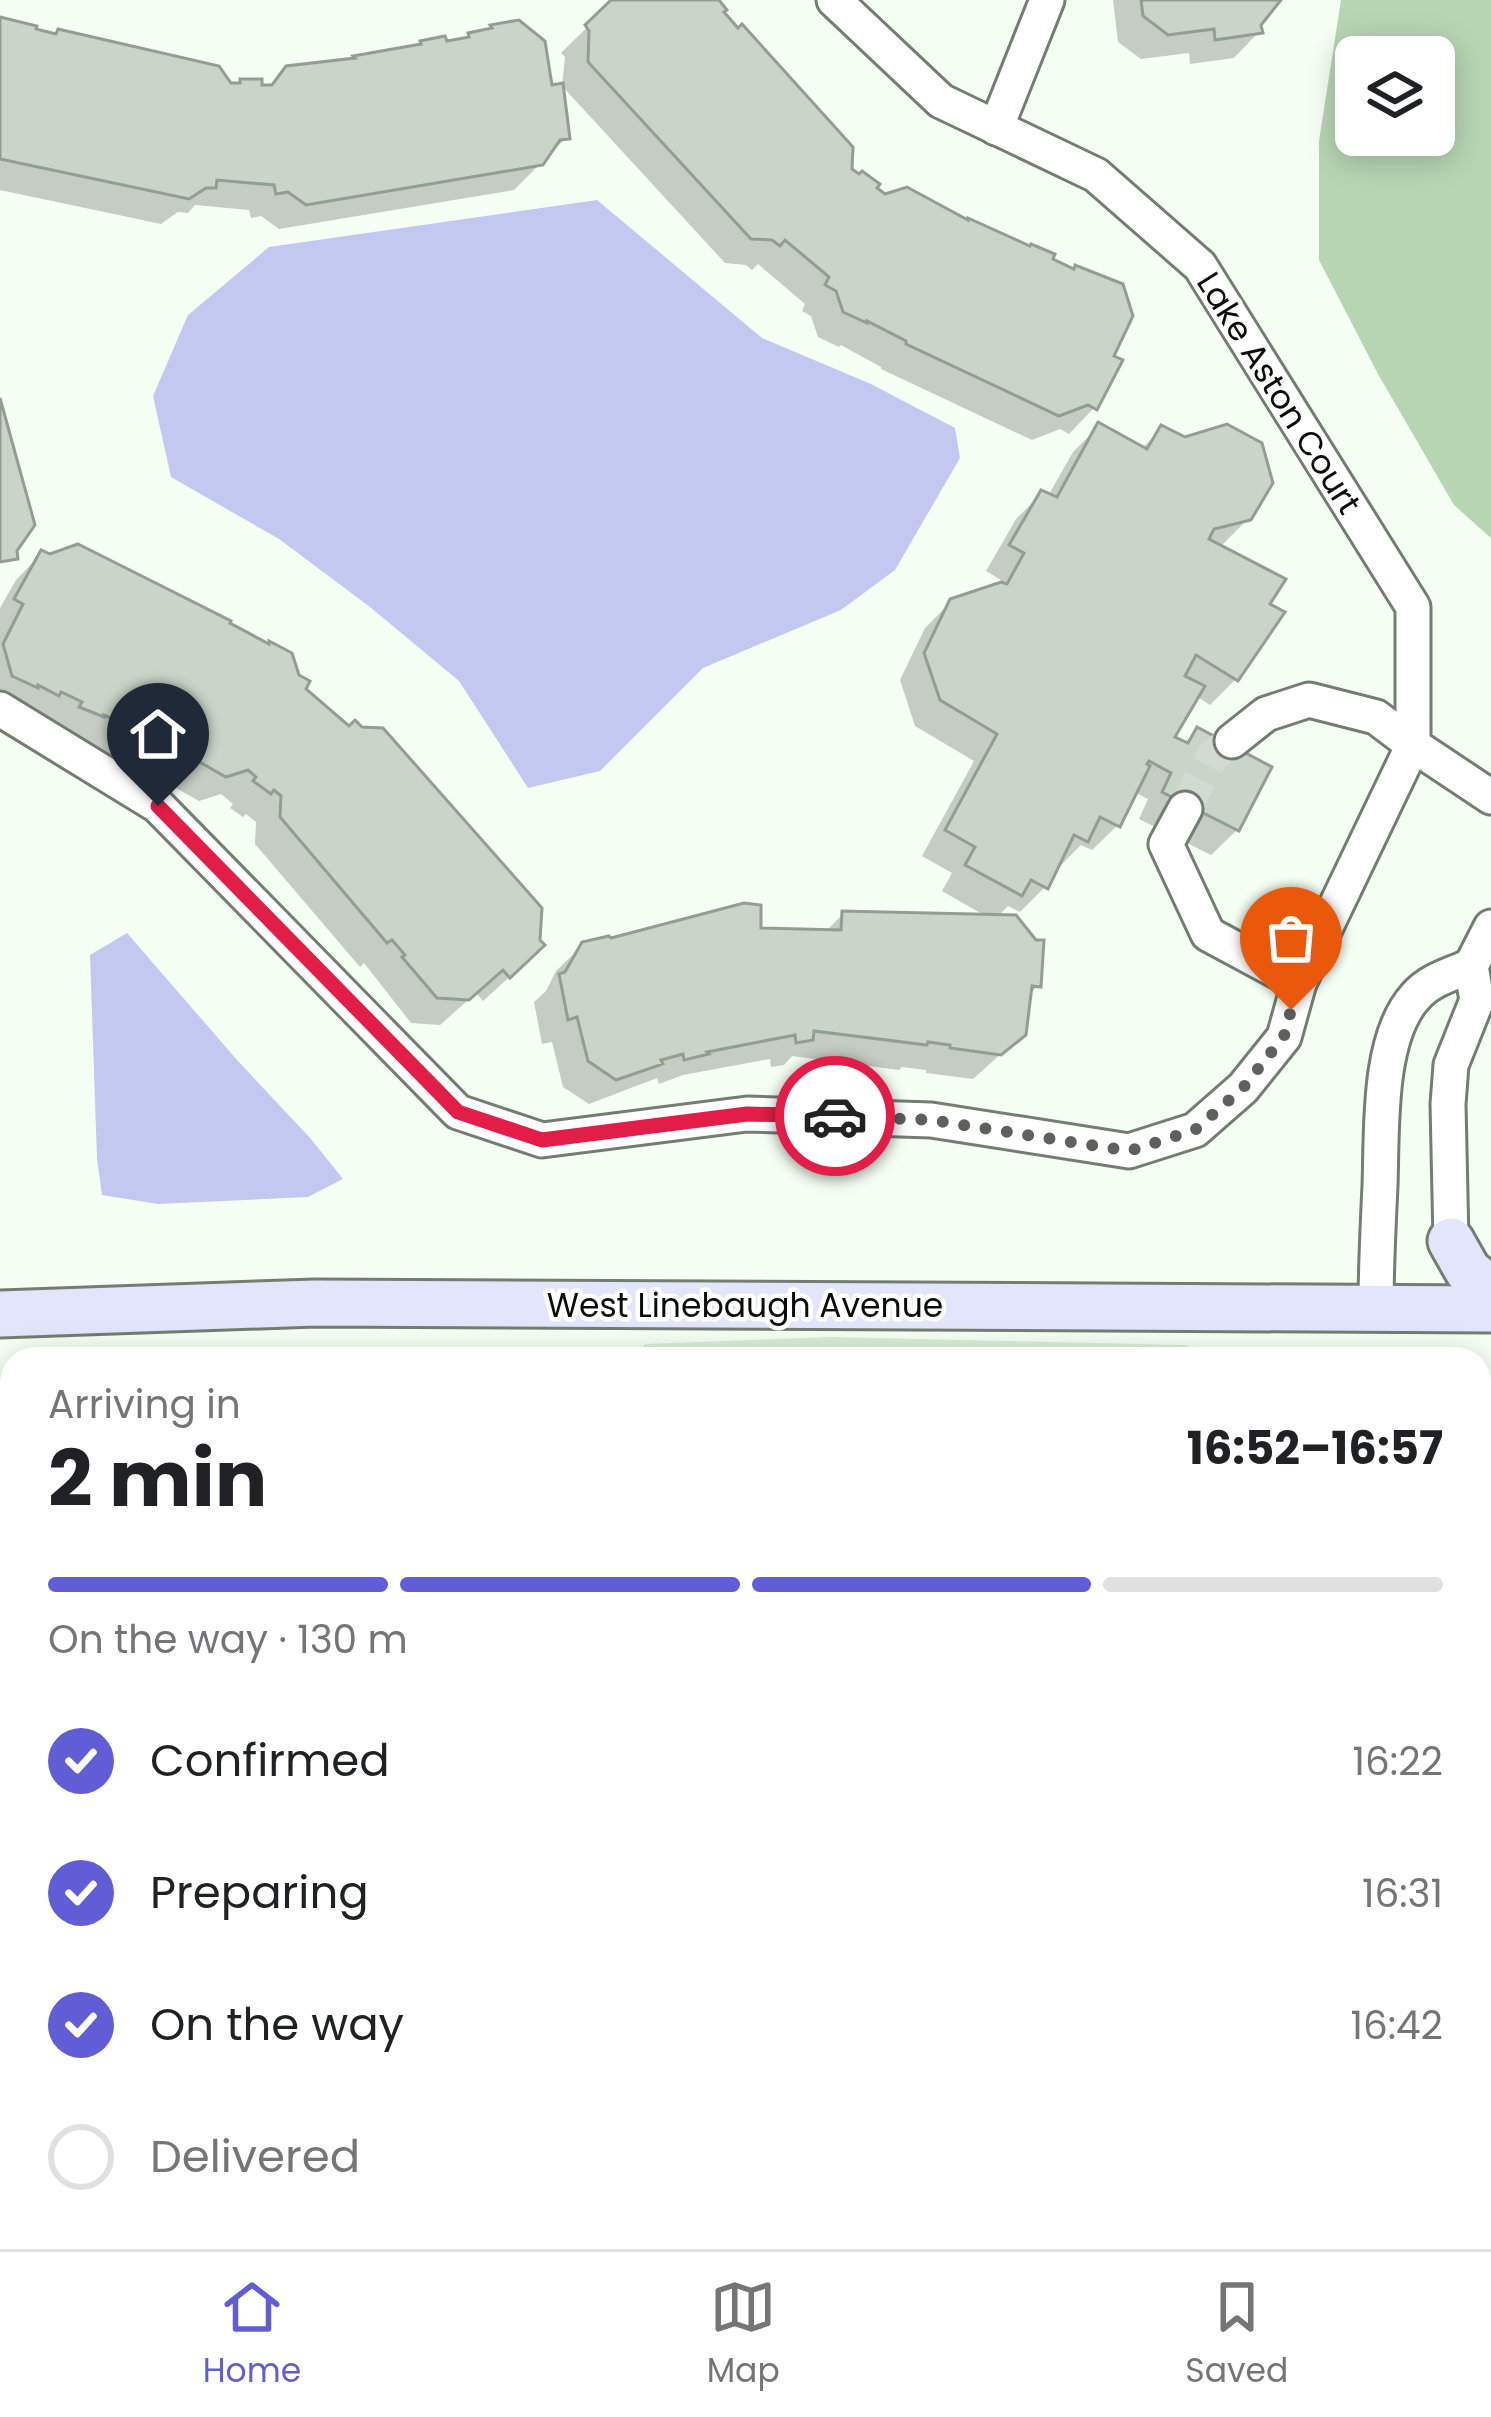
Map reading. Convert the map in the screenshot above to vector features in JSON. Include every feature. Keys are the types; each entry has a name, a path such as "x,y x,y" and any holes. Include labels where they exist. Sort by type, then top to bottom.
{"main road":[{"path":"1451,1241 1468,1271 1491,1290"},
{"name":"West Linebaugh Avenue","path":"0,1314 315,1303 1491,1309"}],"street":[{"name":"Lake Aston Court","path":"0,709 158,806 458,1112 542,1140 747,1114 931,1120 1129,1151 1195,1130 1243,1088 1284,1036 1299,983 1413,746 1413,607 1200,266 1096,176 941,101 834,0"},
{"path":"996,128 1047,0"},
{"path":"1232,741 1266,714 1309,700 1376,718 1491,797"},
{"path":"1185,809 1166,844 1208,934 1299,983"},
{"path":"1451,1241 1451,1065 1477,1000 1471,966 1491,928"},
{"path":"1376,1307 1385,1090 1396,1030 1413,998 1432,982 1471,966"}],"green space":[{"path":"1341,0 1491,0 1491,538 1454,505 1319,260 1319,141 1335,38 1335,156 1455,156 1455,36 1335,36"},
{"path":"831,1337 1189,1347 642,1347"}],"water":[{"path":"597,200 762,338 871,384 955,428 960,458 895,570 841,610 703,668 600,771 528,788 459,681 279,539 171,477 153,396 188,315 269,247"},
{"path":"127,933 343,1179 308,1197 158,1204 102,1195 90,955"}],"building":[{"path":"611,0 719,0 738,28 742,24 853,147 852,169 880,184 877,188 885,194 907,187 968,220 1055,254 1053,259 1074,269 1075,265 1123,284 1133,316 1114,356 1123,360 1097,410 1088,405 1059,416 906,344 843,312 836,291 825,285 829,277 785,240 780,246 772,240 751,239 588,62 585,25"},
{"path":"1141,0 1281,0 1261,25 1263,33 1215,40 1214,29 1168,35 1143,16"},
{"path":"0,17 56,34 58,29 219,66 231,83 262,79 262,85 272,85 286,66 355,58 445,36 447,41 469,37 468,33 492,28 490,25 519,20 545,41 552,85 563,83 570,139 560,140 543,165 306,205 288,192 276,194 274,185 217,180 216,188 206,188 189,199 0,159"},
{"path":"0,398 35,525 17,551 18,559 0,562"},
{"path":"1098,422 1147,449 1161,425 1185,437 1227,424 1262,443 1273,483 1251,520 1214,529 1209,539 1286,579 1270,604 1285,612 1238,681 1196,655 1185,676 1205,686 1175,737 1188,743 1197,727 1272,767 1239,831 1162,792 1171,773 1149,761 1120,827 1100,817 1088,842 1074,835 1048,889 1031,880 1022,896 965,865 975,847 945,830 997,734 940,700 924,653 950,599 1007,584 1024,553 1009,545 1041,490 1057,497"},
{"path":"78,544 292,653 299,675 310,681 306,689 349,726 355,720 362,727 383,728 542,908 540,940 545,945 510,978 503,970 469,1000 437,998 392,940 387,943 280,817 281,796 253,781 256,777 248,770 226,777 166,743 79,707 82,702 61,692 59,696 12,676 3,644 23,604 14,599 41,550 50,554"},
{"path":"744,903 761,905 761,928 841,930 842,911 1016,915 1036,940 1044,940 1041,987 1032,986 1026,1035 1001,1055 928,1042 814,1031 813,1040 796,1043 795,1035 684,1060 683,1054 616,1080 588,1061 577,1017 568,1020 559,974 565,972 582,942"}],"tunnel":[{"path":"1185,809 1212,757 1232,741"}],"way so far":[{"path":"835,1116 931,1120 1129,1151 1195,1130 1243,1088 1284,1036 1291,1010"}],"route":[{"path":"158,806 458,1112 542,1140 747,1114 835,1116"}]}
